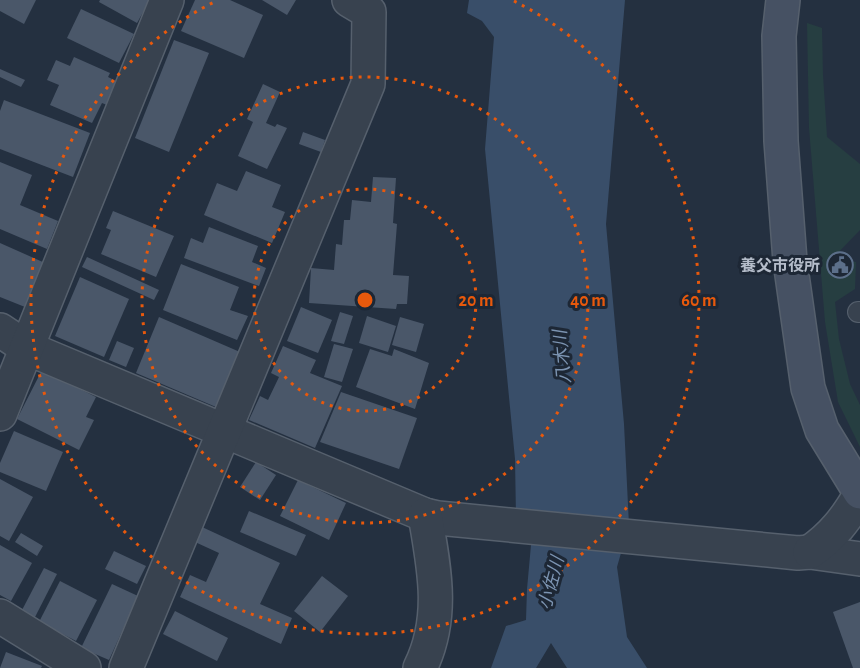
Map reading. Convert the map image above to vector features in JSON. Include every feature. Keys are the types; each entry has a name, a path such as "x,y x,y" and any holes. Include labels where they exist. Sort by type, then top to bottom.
{"street":[{"path":"0,414 168,0"},
{"path":"126,668 368,84 369,12 349,0"},
{"path":"783,0 779,36 781,141 790,261 808,388 822,430 860,494 844,521 823,543 804,553"},
{"path":"0,330 27,348 431,516 860,559"},
{"path":"420,668 428,653 434,625 436,591 431,516"},
{"path":"0,616 84,668"}],"green space":[{"path":"807,23 822,28 827,137 860,164 860,230 832,259 856,262 855,289 835,302 839,339 850,384 860,405 860,447 838,402 825,322 809,128"}],"water":[{"path":"469,0 625,0 606,224 624,424 629,525 617,567 627,637 647,668 567,668 551,643 536,668 491,668 506,626 526,620 531,545 516,517 515,459 485,149 494,37 482,21 467,13"}],"building":[{"path":"0,0 36,0 24,24 0,11"},
{"path":"100,0 150,0 137,23 99,2"},
{"path":"195,0 230,0 263,15 244,58 181,31"},
{"path":"262,0 296,0 287,15"},
{"path":"81,9 134,34 119,63 67,38"},
{"path":"174,40 209,53 169,152 135,138"},
{"path":"74,57 110,73 108,77 118,82 107,105 102,103 92,123 50,105 59,85 47,80 56,60 70,66"},
{"path":"0,69 25,80 21,87 0,77"},
{"path":"263,84 280,92 266,123 275,127 277,124 287,128 267,169 238,156 253,122 247,119"},
{"path":"4,100 90,133 73,177 0,149 0,111"},
{"path":"303,132 325,140 321,152 299,144"},
{"path":"0,162 32,175 20,205 58,221 47,249 0,229"},
{"path":"246,171 281,185 272,207 285,212 272,243 204,215 217,183 237,191"},
{"path":"373,177 396,178 393,223 397,224 393,275 409,276 407,304 397,304 396,309 309,303 311,268 334,270 336,244 342,245 344,220 350,220 352,200 371,202"},
{"path":"113,211 174,236 156,277 101,254 111,230 106,228"},
{"path":"209,227 258,246 252,262 266,268 259,286 184,258 191,238 203,243"},
{"path":"0,243 45,263 25,307 0,297"},
{"path":"87,257 159,290 154,300 82,267"},
{"path":"181,264 239,287 230,310 248,316 237,340 163,310"},
{"path":"80,277 129,299 104,357 55,336"},
{"path":"301,307 332,320 318,353 287,341"},
{"path":"340,312 353,316 344,344 331,341"},
{"path":"367,316 396,326 388,352 359,343"},
{"path":"159,317 240,352 216,407 136,373"},
{"path":"400,317 424,324 416,352 392,345"},
{"path":"117,341 134,348 126,367 109,360"},
{"path":"334,344 353,349 342,382 324,377"},
{"path":"283,346 316,360 310,373 342,386 315,448 249,420 260,396 268,400 279,377 271,373"},
{"path":"370,349 392,356 394,349 429,363 415,409 356,387"},
{"path":"42,370 96,397 86,417 94,420 79,450 17,419"},
{"path":"341,392 417,418 399,469 320,442"},
{"path":"14,431 63,452 46,491 0,472 0,463"},
{"path":"256,462 276,475 260,500 240,487"},
{"path":"0,479 33,497 9,541 0,536"},
{"path":"298,480 346,503 329,540 280,516"},
{"path":"249,511 306,535 296,556 240,532"},
{"path":"202,527 280,563 260,604 292,618 281,644 180,597 190,575 206,582 219,553 195,542"},
{"path":"21,533 43,546 37,556 15,542"},
{"path":"0,545 32,563 11,601 0,595"},
{"path":"114,551 146,566 137,584 105,569"},
{"path":"44,568 57,574 34,619 21,612"},
{"path":"322,576 348,596 320,632 294,611"},
{"path":"60,581 97,600 76,641 39,622"},
{"path":"112,584 138,596 109,660 81,648"},
{"path":"860,602 860,668 853,668 833,612"},
{"path":"175,611 228,638 217,661 163,634"},
{"path":"6,652 42,666 41,668 0,668"}],"place":[{"name":"養父市役所","path":"840,265"}],"water label":[{"name":"八木川","path":"562,357"},
{"name":"小佐川","path":"551,583"}]}
